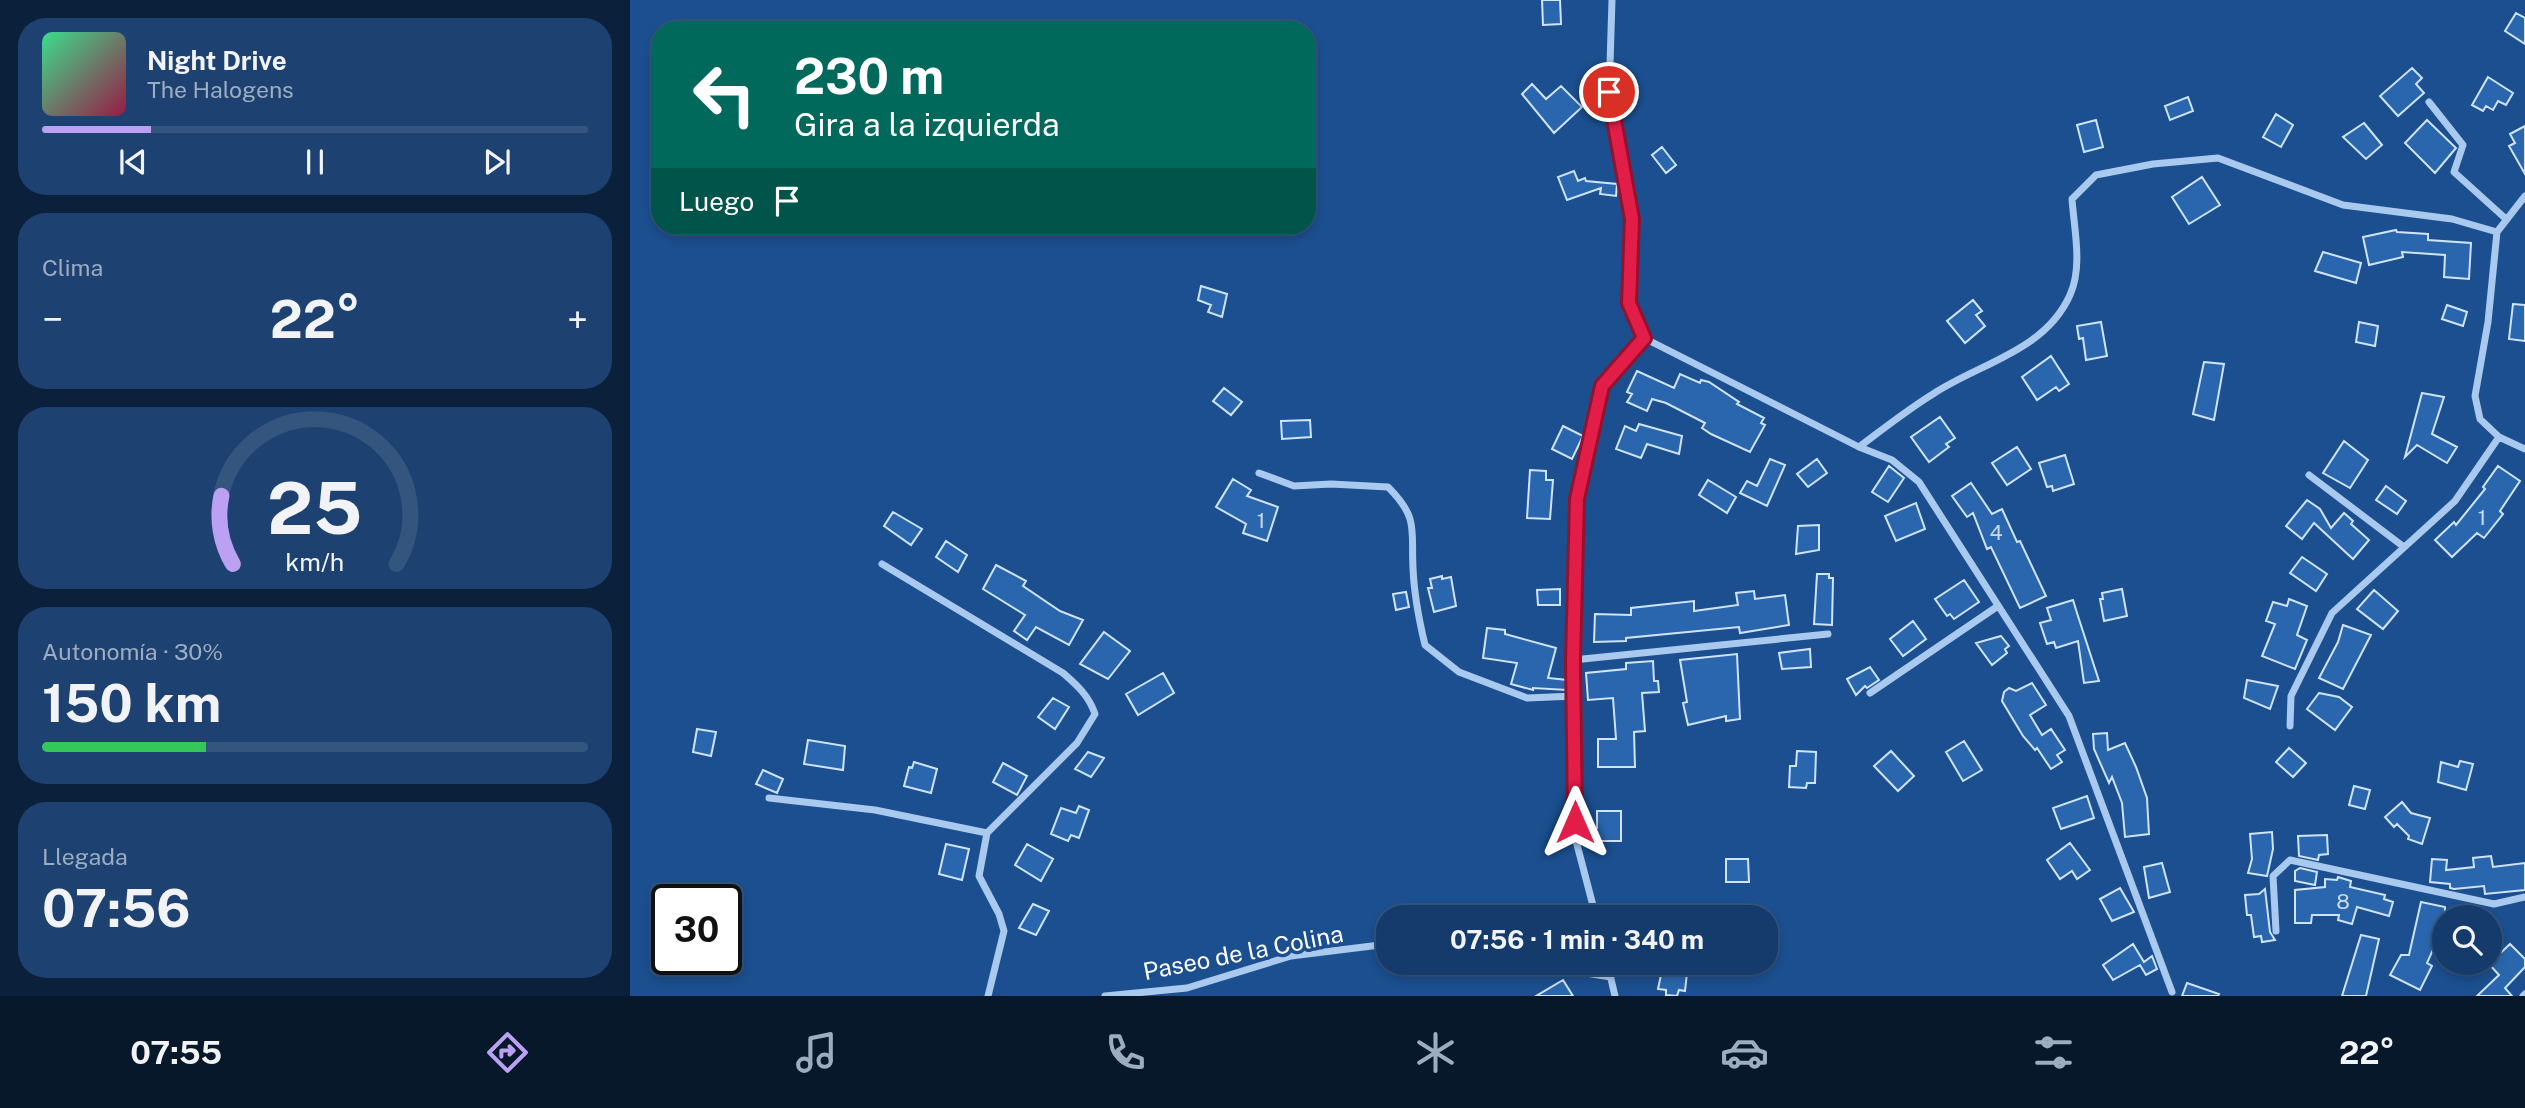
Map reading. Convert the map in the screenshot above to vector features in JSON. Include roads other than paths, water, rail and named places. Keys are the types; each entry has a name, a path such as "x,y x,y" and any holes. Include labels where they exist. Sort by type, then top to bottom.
{"street":[{"path":"1612,0 1609,96 1632,219 1629,303 1644,338 1858,447 1892,460 1919,482 2068,716 2172,992"},
{"path":"2429,102 2463,145 2454,172 2506,219"},
{"path":"1858,447 1934,393 2023,347 2039,336 2056,317 2071,295 2077,267 2072,199 2096,175 2153,164 2218,158 2343,205 2452,219 2497,232"},
{"path":"2525,196 2497,232 2488,322 2475,396 2480,419 2499,438 2525,449"},
{"path":"1592,905 1575,837 1573,660 1577,499 1602,386 1644,338"},
{"path":"2290,726 2291,696 2332,613 2455,501 2499,438"},
{"path":"1259,473 1294,486 1331,484 1388,487 1403,502 1414,528 1413,568 1425,645 1459,672 1527,698 1575,696"},
{"path":"2309,475 2404,547"},
{"path":"883,564 1063,673 1092,703 1095,714 1077,743 987,832 979,876 999,914 1004,931 988,996"},
{"path":"1870,693 1998,606"},
{"path":"1573,660 1828,634"},
{"path":"769,798 876,810 987,832"},
{"path":"2276,931 2273,876 2290,860 2494,904 2525,897"},
{"name":"Paseo de la Colina","path":"1105,996 1186,988 1291,956 1376,945"},
{"path":"1598,975 1611,977 1615,996"}]}
